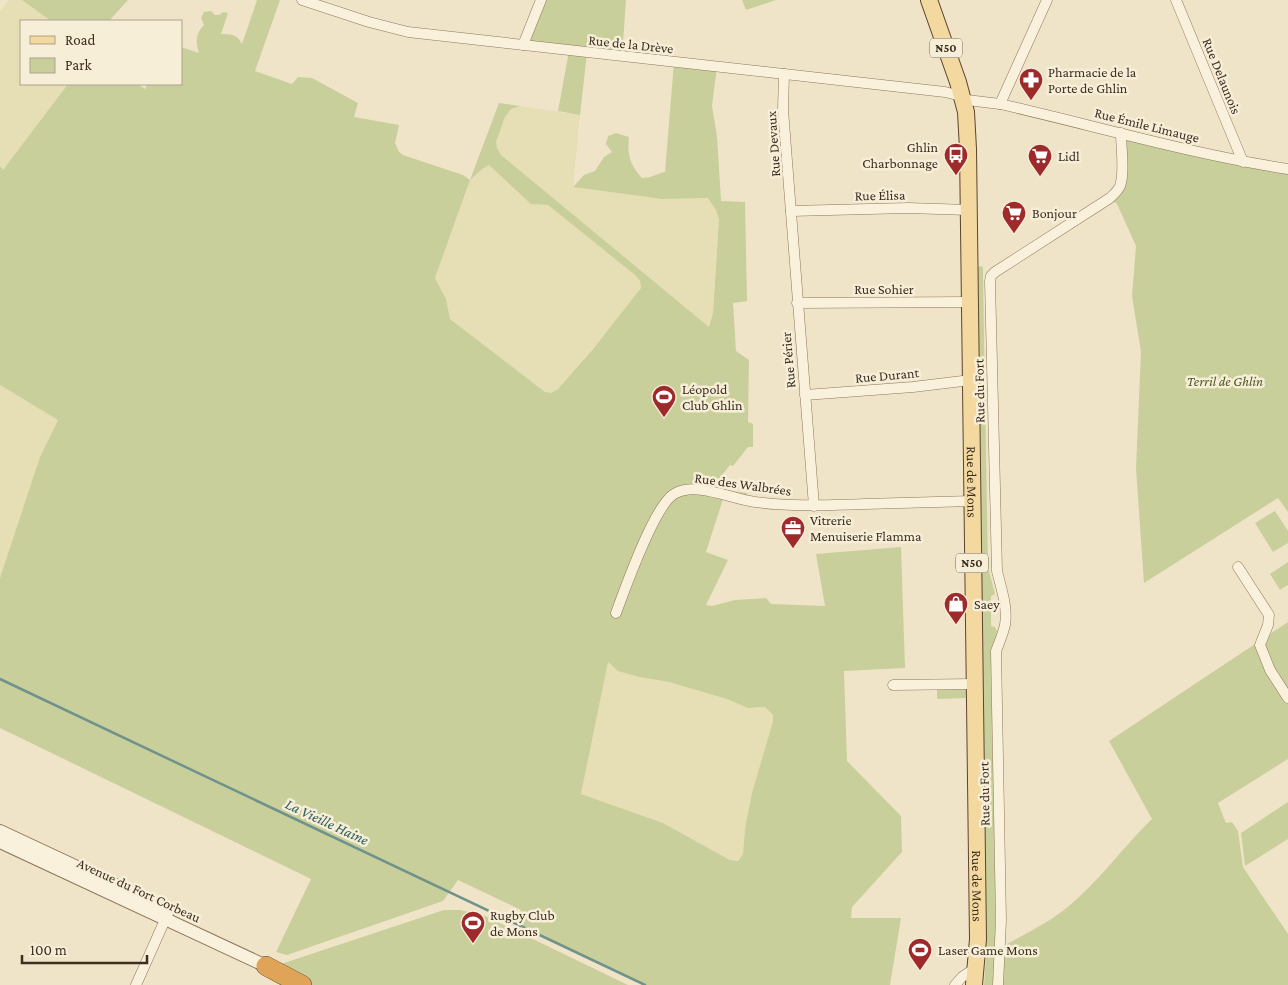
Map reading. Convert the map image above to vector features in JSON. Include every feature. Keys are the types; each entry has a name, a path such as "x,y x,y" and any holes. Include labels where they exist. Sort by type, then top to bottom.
{"highway":[{"path":"266,966 302,985"}],"main road":[{"name":"Rue de Mons","path":"929,0 958,82 966,112 968,149 978,939 974,985"}],"street":[{"name":"Rue de la Drève","path":"302,0 369,22 408,32 945,92 961,96 967,100 1000,104"},
{"path":"523,45 541,0"},
{"path":"966,112 976,105 1000,104 1047,0"},
{"name":"Rue Delaunois","path":"1176,0 1243,162"},
{"name":"Rue Devaux","path":"784,74 784,110 792,211"},
{"name":"Rue Émile Limauge","path":"1000,104 1243,162 1288,169"},
{"name":"Rue du Fort","path":"998,985 1001,920 996,651 1005,625 1005,605 997,571 990,281 991,276 995,272 1110,198 1116,192 1120,187 1122,178 1121,133"},
{"name":"Rue Élisa","path":"792,211 908,208 969,210"},
{"name":"Rue Périer","path":"792,211 814,506"},
{"name":"Rue Sohier","path":"798,303 970,302"},
{"name":"Rue Durant","path":"805,395 913,387 971,380"},
{"name":"Rue des Walbrées","path":"616,613 626,585 659,511 667,499 690,489 698,489 756,502 814,506 972,501"},
{"path":"1238,567 1269,615 1268,625 1260,645 1270,670 1288,698"},
{"path":"893,684 974,684"},
{"name":"Avenue du Fort Corbeau","path":"0,831 167,915"},
{"name":"Avenue du Fort Corbeau","path":"0,842 240,948 266,966"},
{"path":"136,985 167,915"},
{"path":"955,985 962,977 976,968"}],"shaded area":[{"path":"9,0 22,0 50,20 20,20 20,85 67,85 3,170 0,166 0,11"},
{"path":"520,106 580,115 573,187 662,199 708,198 719,218 713,313 709,327 501,155 496,142 505,117 511,109"},
{"path":"489,165 531,203 548,205 640,281 641,288 626,309 558,389 551,393 545,392 450,319 446,299 435,278 470,180"},
{"path":"0,385 58,420 40,457 0,578"},
{"path":"608,662 618,671 669,682 727,699 748,708 765,707 773,715 773,721 752,793 745,828 743,854 737,861 731,860 663,823 581,794"}],"green space":[{"path":"22,0 128,0 110,20 50,20"},
{"path":"257,0 280,0 255,71 292,84 298,77 312,78 358,103 354,117 399,125 395,143 399,152 403,155 463,175 470,180 499,103 520,106 511,109 505,117 496,142 501,155 709,327 713,313 719,219 716,210 708,198 662,199 573,187 584,175 595,171 604,157 612,152 606,144 608,136 616,133 629,137 628,149 630,159 642,178 665,172 674,62 717,67 712,106 717,136 721,201 745,202 747,301 733,303 736,351 749,360 748,422 753,424 753,447 748,447 733,466 730,465 719,479 713,476 709,482 712,489 747,493 749,501 724,496 706,552 728,560 706,605 712,606 735,600 766,598 771,604 825,606 816,554 901,547 905,668 844,671 847,761 901,816 902,852 852,907 851,918 901,918 890,985 645,985 514,923 521,910 458,880 443,901 287,955 276,952 311,879 0,728 0,578 40,457 58,420 0,385 0,166 3,170 67,85 139,85 145,89 147,85 182,85 182,47 199,53 197,38 199,31 204,25 201,18 204,12 211,11 215,15 223,12 228,13 221,34 233,35 242,44","holes":["489,165 531,204 548,205 640,281 641,288 593,349 558,389 551,393 545,392 450,319 446,299 435,278 470,180","608,662 618,671 669,682 727,699 748,708 765,707 773,715 773,721 752,793 745,828 743,854 738,861 730,860 663,823 581,794"]},
{"path":"541,0 626,0 622,57 587,53 580,115 558,111 569,51 523,45"},
{"path":"742,0 776,0 746,10"},
{"name":"Terril de Ghlin","path":"1121,133 1288,169 1288,512 1278,498 1144,583 1136,468 1141,352 1132,296 1136,246 1117,204 1110,198 1116,193"},
{"path":"980,266 983,267 988,567 995,594 991,596 991,626 995,627 997,631 991,661 995,985 984,985 986,956 981,631 983,629 975,269"},
{"path":"1275,511 1288,531 1288,543 1273,552 1255,523"},
{"path":"1288,562 1288,585 1280,590 1270,574"},
{"path":"1288,622 1288,759 1218,803 1226,823 1232,822 1238,831 1243,867 1288,934 1288,985 998,985 1000,948 1046,922 1073,903 1152,819 1109,741"},
{"path":"966,684 966,698 937,699 937,689"},
{"path":"1288,802 1288,839 1245,866 1241,833"},
{"name":"Rugby Club de Mons","path":"444,910 460,910 485,916 628,985 310,985 275,966"}],"waterway":[{"name":"La Vieille Haine","path":"0,679 645,985"}],"place":[{"name":"Pharmacie de la Porte de Ghlin","path":"1031,101"},
{"name":"Ghlin Charbonnage","path":"956,176"},
{"name":"Lidl","path":"1040,177"},
{"name":"Bonjour","path":"1014,234"},
{"name":"Léopold Club Ghlin","path":"664,418"},
{"name":"Vitrerie Menuiserie Flamma","path":"793,549"},
{"name":"Saey","path":"956,625"},
{"name":"Rugby Club de Mons","path":"473,944"},
{"name":"Laser Game Mons","path":"920,971"}]}
